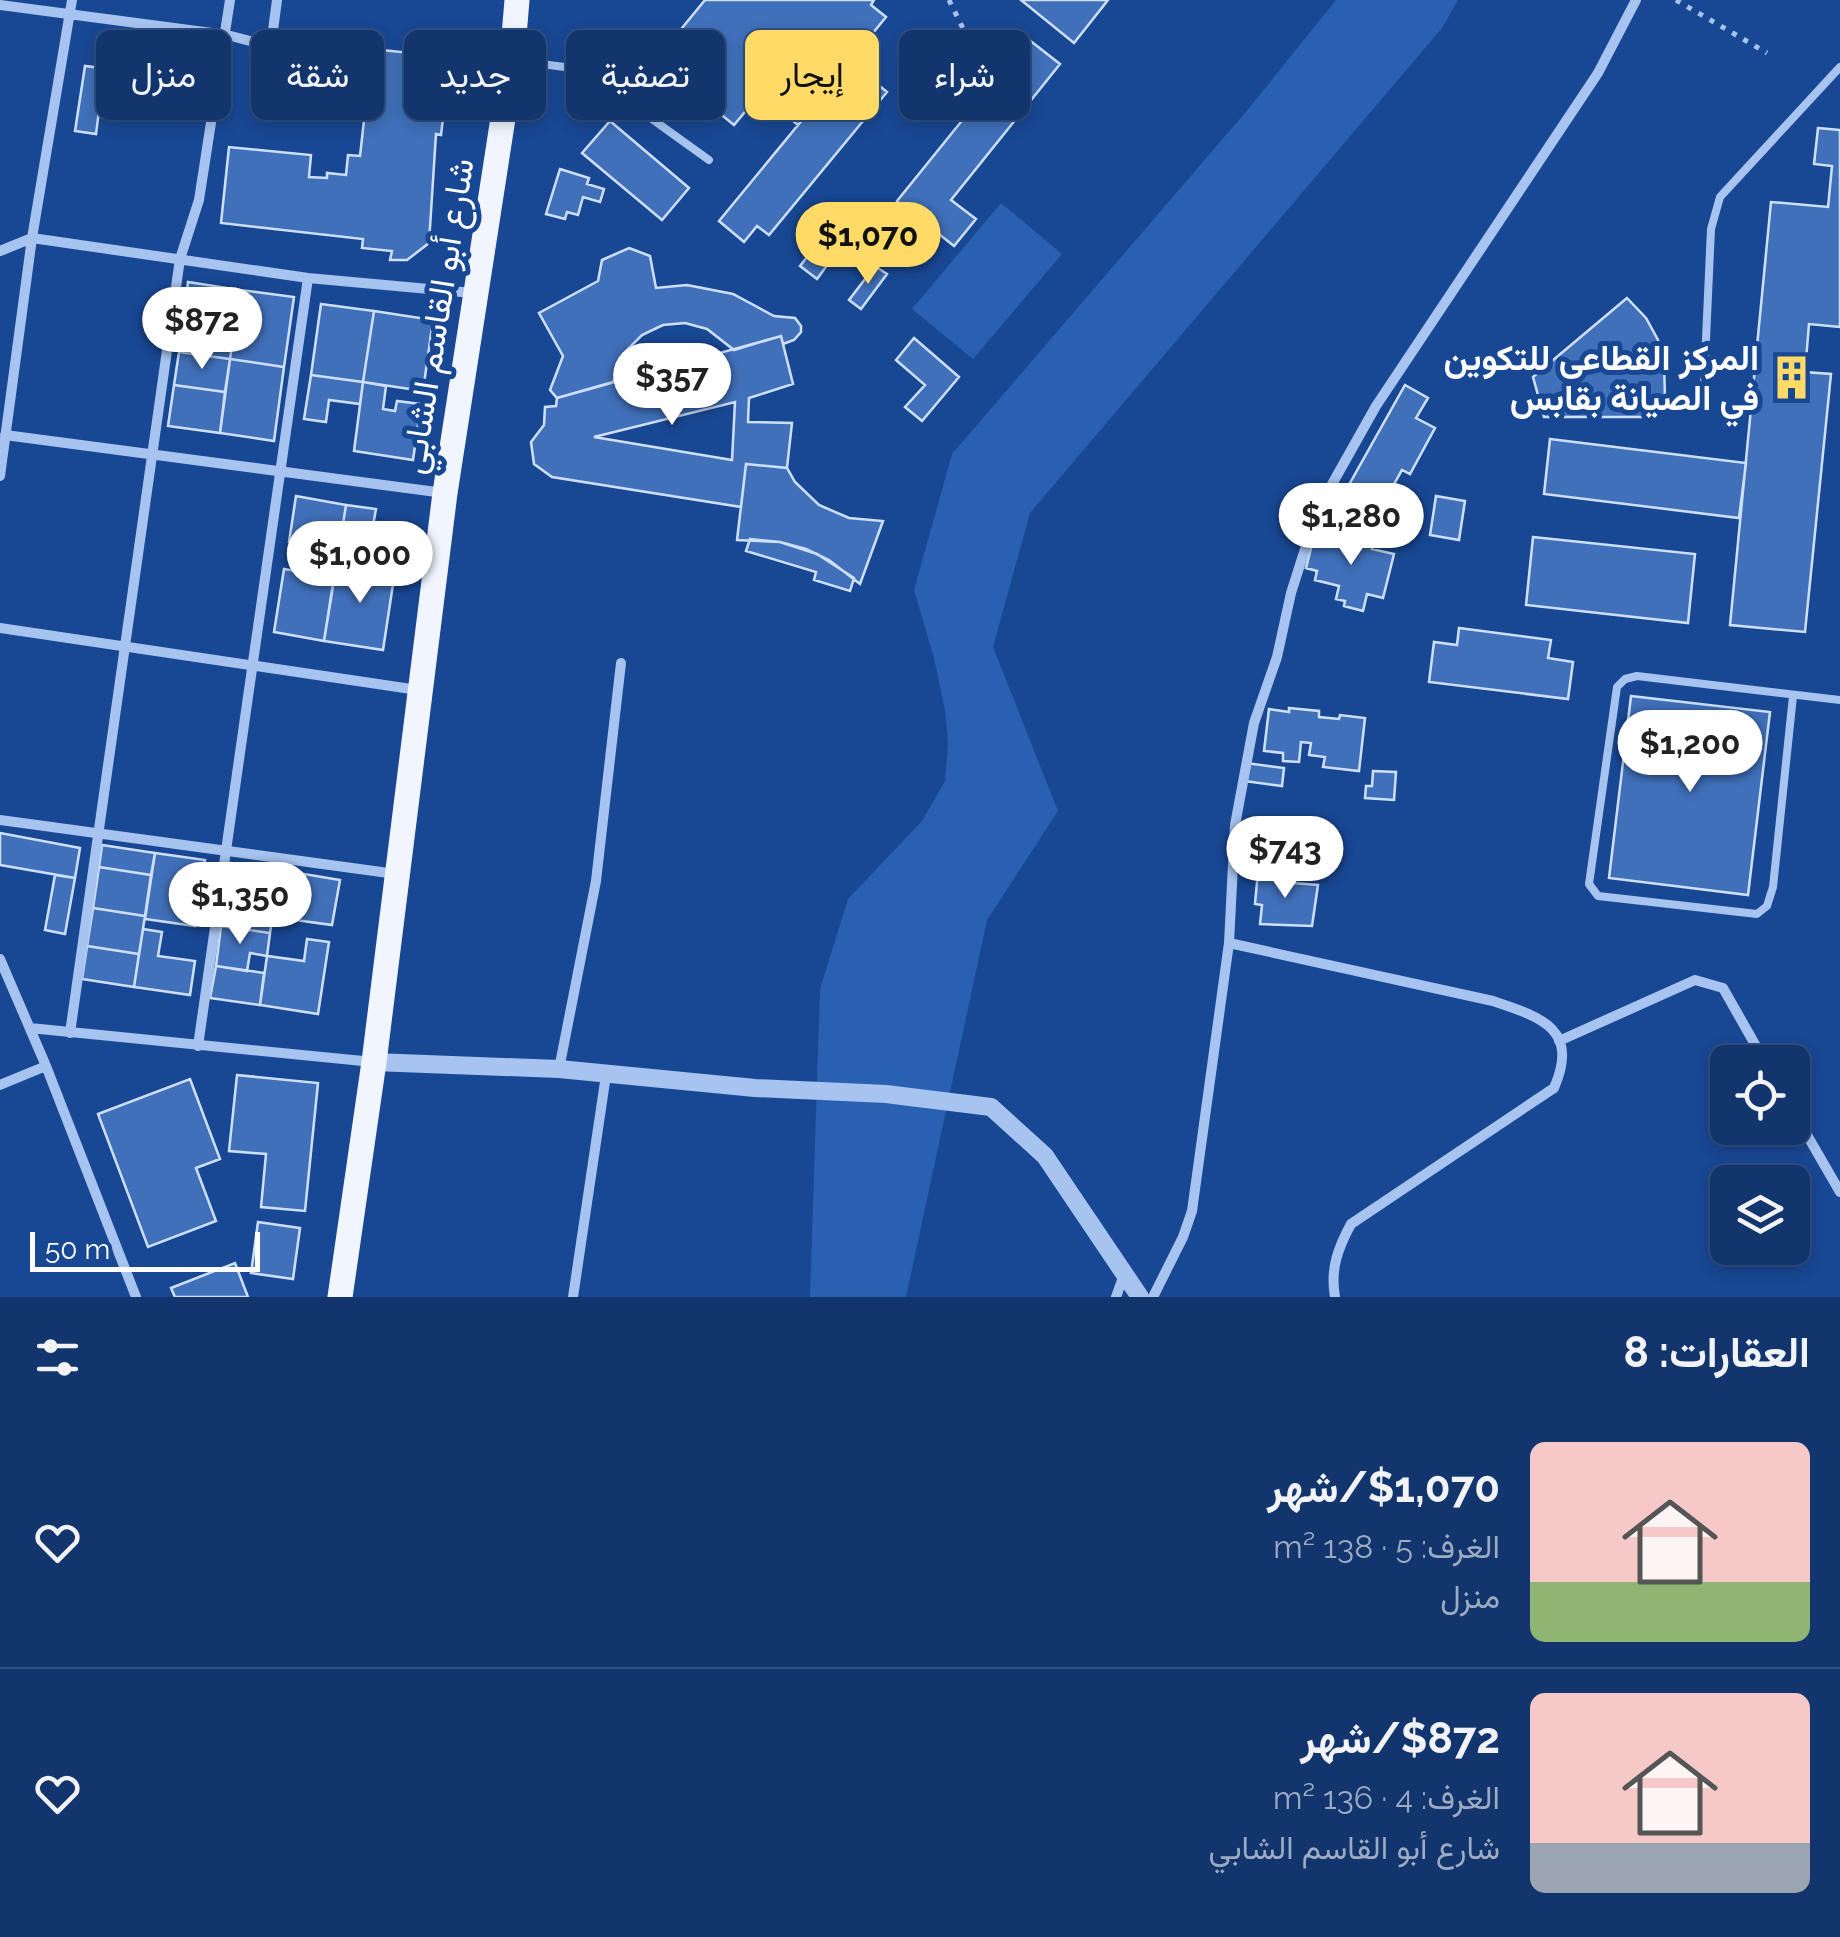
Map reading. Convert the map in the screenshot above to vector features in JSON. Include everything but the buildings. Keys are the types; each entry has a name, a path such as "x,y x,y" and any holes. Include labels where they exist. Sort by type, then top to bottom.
{"main road":[{"name":"شارع أبو القاسم الشابي","path":"514,30 517,0"},
{"name":"شارع أبو القاسم الشابي","path":"340,1297 374,1062 445,493 502,120"}],"street":[{"path":"0,476 32,238 72,0"},
{"path":"227,30 230,0"},
{"path":"231,36 254,42 272,38 276,0"},
{"path":"1153,1297 1184,1237 1192,1211 1229,943 1231,858 1254,723 1319,512 1376,406 1598,74 1636,0"},
{"path":"0,5 190,30"},
{"path":"70,1033 180,259 199,200 213,120"},
{"path":"0,250 32,238 308,278 474,294"},
{"path":"198,1046 308,278"},
{"path":"6,435 445,493"},
{"path":"0,628 419,690"},
{"path":"559,1069 596,881 622,663"},
{"path":"0,820 398,874"},
{"path":"1229,943 1493,1002 1552,1025 1559,1041 1563,1067 1554,1088 1352,1224 1336,1250 1332,1283 1335,1297"},
{"path":"0,959 136,1297"},
{"path":"1559,1041 1695,980 1722,988 1756,1045"},
{"path":"30,1028 374,1062 559,1069 754,1088 886,1094 991,1107 1045,1156 1140,1297"},
{"path":"0,1085 46,1066"},
{"path":"572,1297 606,1075"},
{"path":"1810,1140 1840,1192"},
{"path":"1116,1297 1126,1271"}],"lane":[{"path":"546,64 565,67 606,86 709,160"},
{"path":"1703,405 1711,229 1720,197 1840,67"},
{"path":"1793,696 1773,887 1767,906 1756,914 1598,896 1590,884 1617,687 1625,679 1637,676 1840,700"}],"path":[{"path":"949,0 964,30"},
{"path":"1676,0 1767,53"}],"shaded area":[{"path":"1336,0 1458,0 1442,28 1030,513 993,647 1058,811 987,920 906,1297 810,1297 820,989 848,899 922,821 945,781 945,710 914,590 952,454 1250,107"},
{"path":"1001,203 1062,254 973,359 912,309"}],"place":[{"name":"المركز القطاعى للتكوين في الصيانة بقابس","path":"1792,378"}]}
